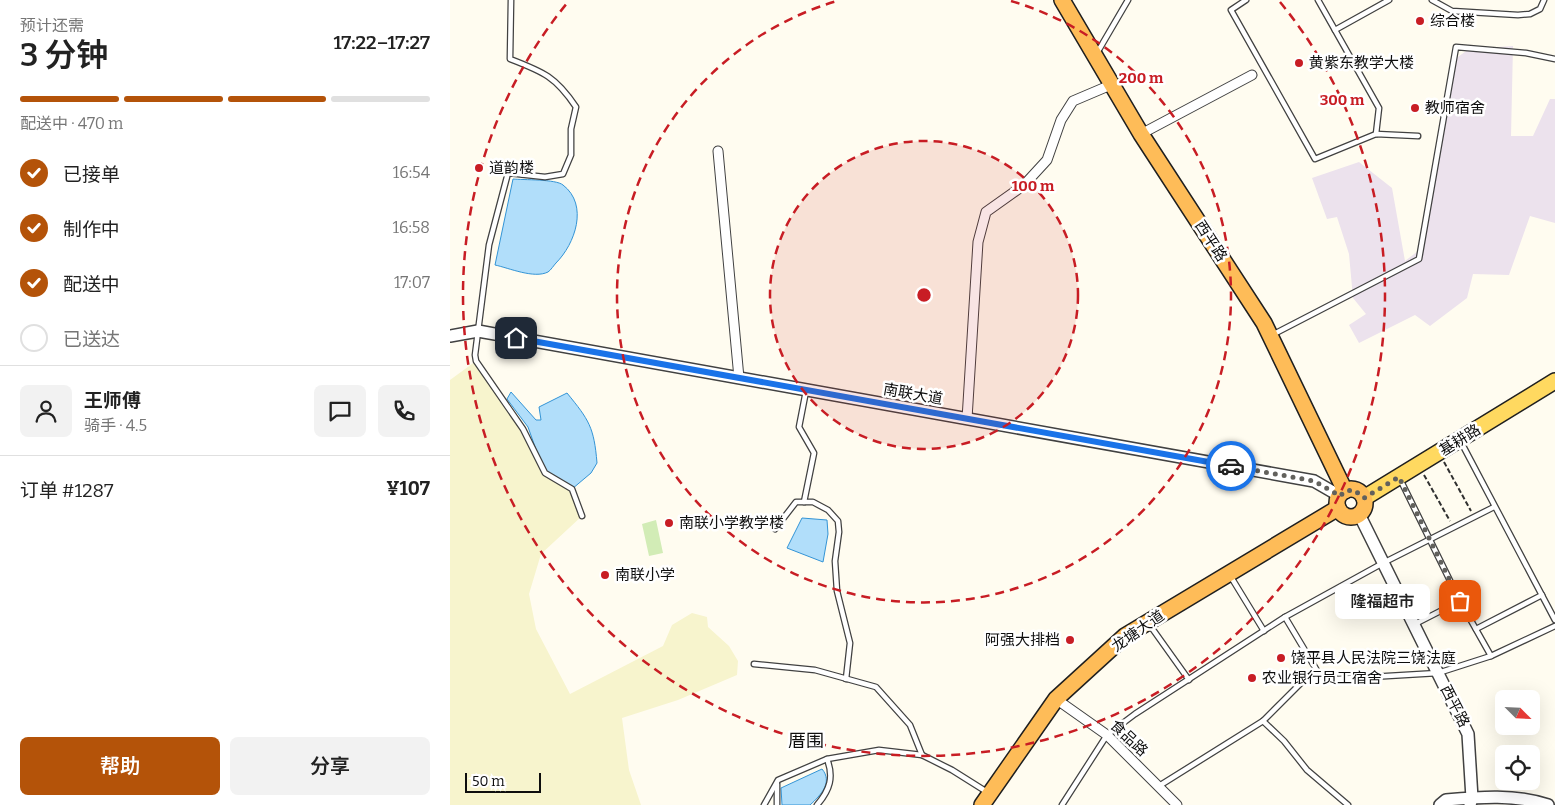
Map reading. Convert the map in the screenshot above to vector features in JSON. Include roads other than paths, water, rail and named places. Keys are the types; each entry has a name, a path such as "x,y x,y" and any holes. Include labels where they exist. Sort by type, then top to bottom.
{"highway":[{"name":"西平路","path":"1062,0 1096,54 1141,134 1270,336 1341,502"},
{"path":"1358,491 1364,498 1364,506 1359,514 1349,516 1341,502 1358,491"},
{"name":"龙塘大道","path":"989,800 1059,700 1128,640 1150,624 1230,576 1341,502"}],"main road":[{"name":"基耕路","path":"1364,498 1555,381"}],"street":[{"path":"1141,134 1252,75"},
{"path":"967,419 978,242 986,212 1024,186 1047,160 1061,120 1073,100 1113,84"},
{"path":"718,151 739,378"},
{"path":"450,336 478,331"},
{"name":"南联大道","path":"478,331 1314,481 1341,502"},
{"name":"西平路","path":"1359,514 1468,734 1471,801"},
{"name":"食品路","path":"1059,700 1108,735 1177,805"},
{"path":"1440,805 1446,800 1530,799 1548,805"}],"lane":[{"path":"511,0 510,59 542,71 563,88 576,107 571,129 571,155 562,174 546,177 508,173 489,244 476,362 522,429 545,473 572,489 582,516"},
{"path":"1096,54 1128,0"},
{"path":"1246,0 1231,10 1315,160 1376,134 1418,136"},
{"path":"1318,0 1379,108 1376,134"},
{"path":"1335,30 1389,0"},
{"path":"1432,0 1452,11 1518,15 1530,14 1540,9 1544,0"},
{"path":"1270,336 1419,259 1456,47 1526,53 1555,59"},
{"path":"1252,75 1263,69"},
{"path":"804,502 814,453 799,427 806,390"},
{"path":"1460,440 1494,508 1555,620"},
{"path":"1399,477 1460,601 1491,656"},
{"path":"775,529 796,502 813,502 828,510 838,521 839,532 835,561 837,591 850,643 846,679"},
{"path":"1062,805 1108,735 1188,680 1285,617 1383,563 1494,508"},
{"path":"1230,576 1264,631"},
{"path":"1476,629 1542,595"},
{"path":"1414,624 1460,601"},
{"path":"1285,617 1322,679"},
{"path":"1150,624 1188,680"},
{"path":"1159,786 1264,721 1303,681 1438,674 1491,656 1555,626"},
{"path":"754,664 815,670 876,687 910,725 922,755"},
{"path":"1264,721 1307,770 1348,805"},
{"path":"765,805 778,780 827,759 878,750 922,755 952,770 989,800"},
{"path":"817,805 831,780 832,773 827,759"},
{"path":"777,805 778,780"}],"water":[{"path":"513,179 559,183 571,193 576,203 576,224 569,246 548,272 529,274 495,265"},
{"path":"511,392 536,420 541,420 539,407 567,393 581,410 592,432 597,463 591,473 572,489 544,472 528,427 507,399"},
{"path":"802,518 827,520 828,534 823,562 787,548"},
{"path":"822,769 825,774 826,783 822,793 810,805 782,805 781,788"}],"place":[{"name":"综合楼","path":"1420,21"},
{"name":"黄紫东教学大楼","path":"1299,63"},
{"name":"教师宿舍","path":"1415,108"},
{"name":"道韵楼","path":"479,168"},
{"name":"南联小学教学楼","path":"669,523"},
{"name":"南联小学","path":"605,575"},
{"name":"隆福超市","path":"1460,601"},
{"name":"阿强大排档","path":"1070,640"},
{"name":"饶平县人民法院三饶法庭","path":"1281,658"},
{"name":"农业银行员工宿舍","path":"1252,678"}],"district":[{"name":"厝围","path":"806,741"}]}
